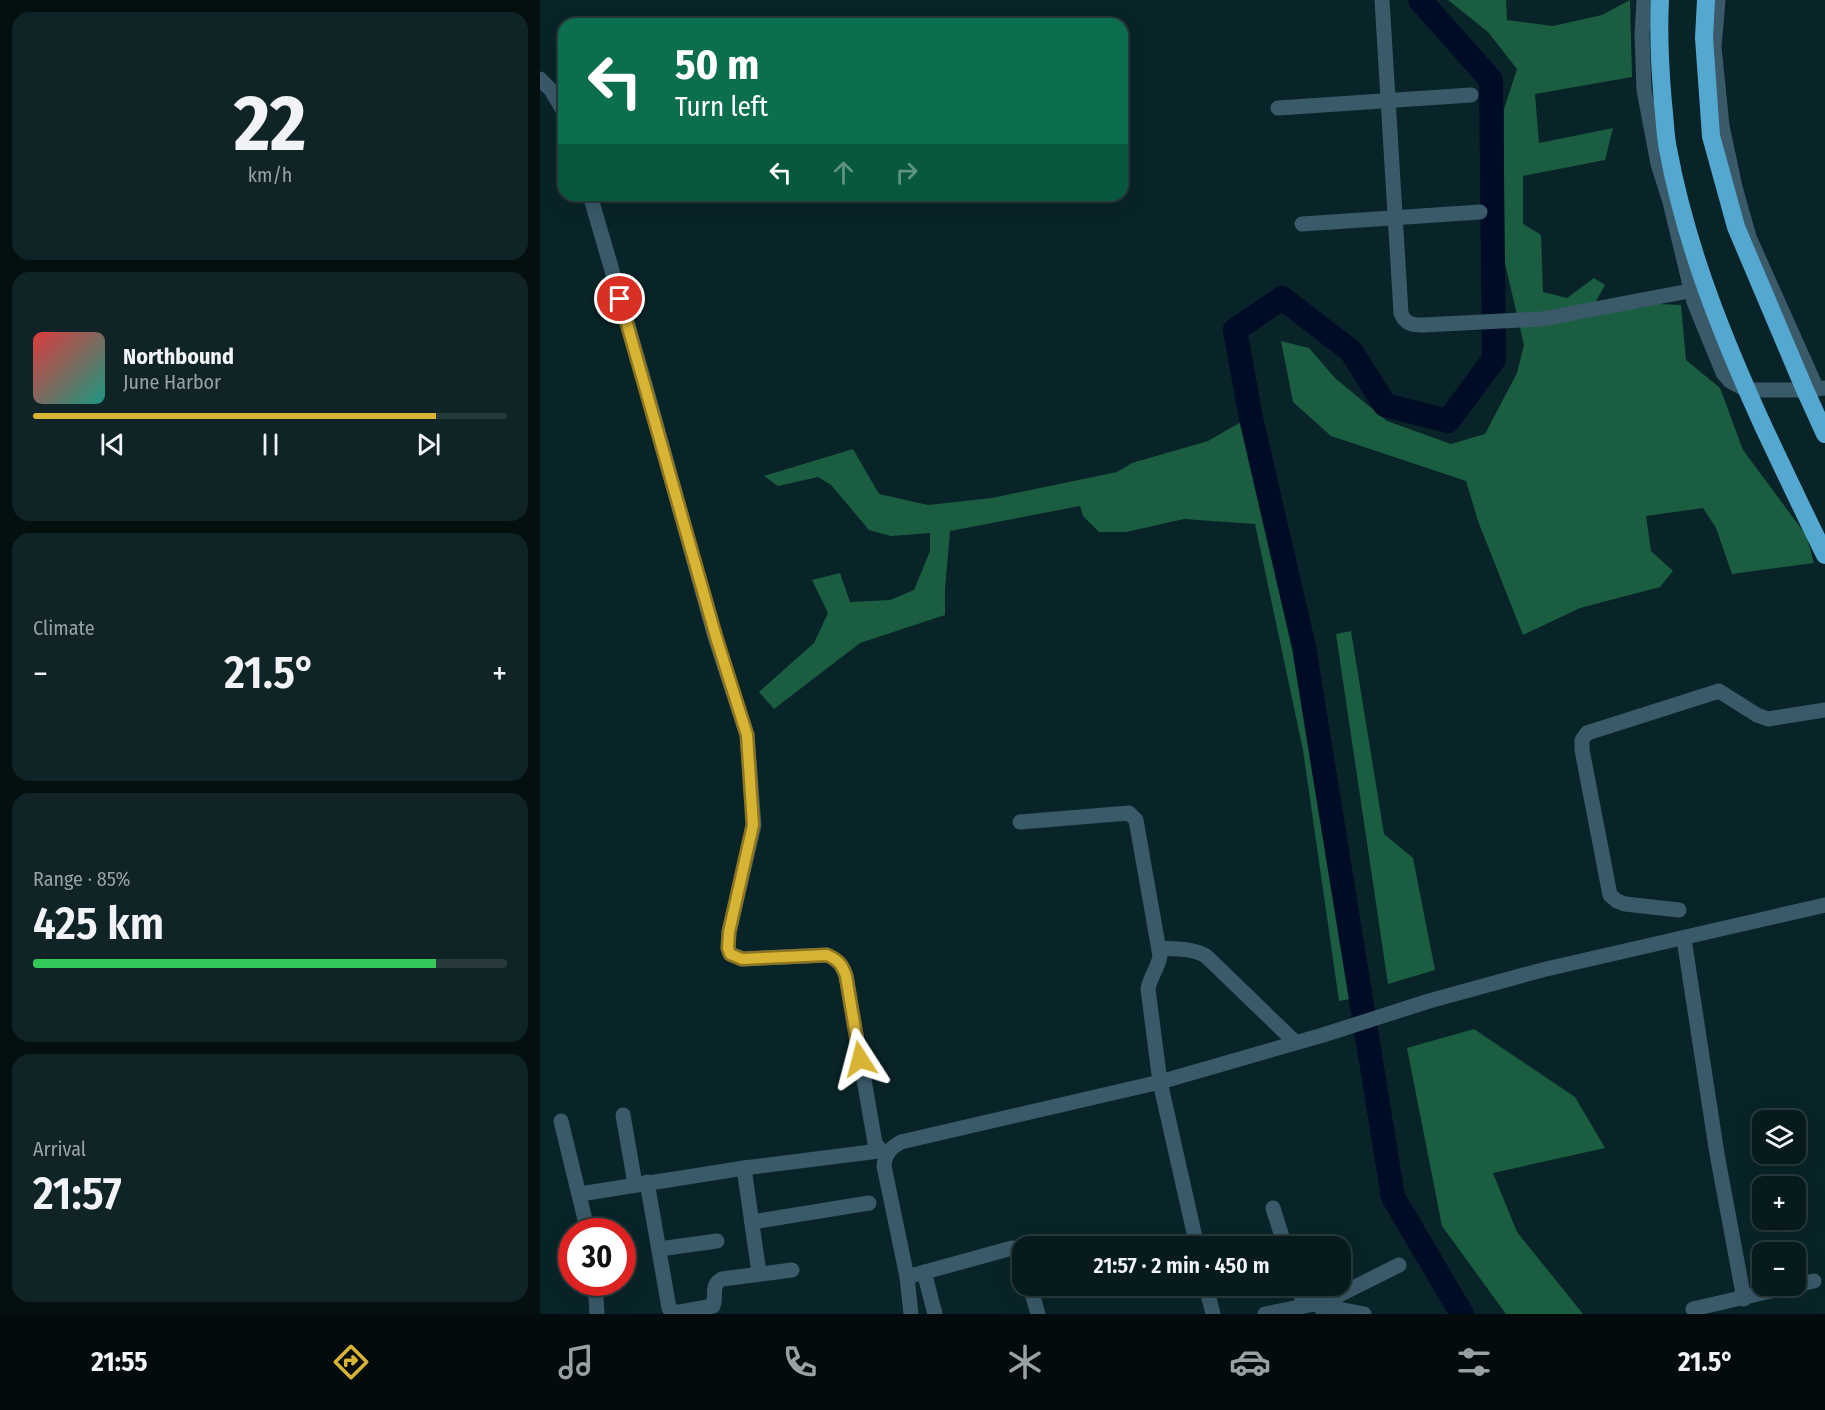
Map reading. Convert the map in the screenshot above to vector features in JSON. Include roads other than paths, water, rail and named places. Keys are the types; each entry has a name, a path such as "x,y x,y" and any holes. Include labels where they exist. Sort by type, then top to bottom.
{"highway":[{"path":"1660,0 1658,37 1667,147 1698,289 1825,555"},
{"path":"1706,0 1704,38 1711,136 1736,227 1816,389 1825,434"}],"street":[{"path":"1383,0 1401,313 1409,324 1423,325 1542,319 1698,289 1658,164 1644,90 1641,35 1644,0"},
{"path":"1718,0 1714,47 1722,126 1735,187 1749,237 1816,389 1747,390"},
{"path":"540,79 551,90 558,102"},
{"path":"1278,108 1471,95"},
{"path":"592,201 716,637 747,735 753,825 729,932 728,948 730,954 742,959 827,955 842,964 875,1143 882,1153 907,1277 911,1314"},
{"path":"1302,224 1480,212"},
{"path":"1679,910 1625,904 1617,901 1611,895 1582,750 1582,740 1587,734 1719,691 1757,715 1768,719 1825,710"},
{"path":"1020,822 1129,813 1138,826 1159,948 1159,964 1149,983 1149,989 1160,1082 1195,1236"},
{"path":"580,1194 744,1168 882,1153 901,1142 1160,1082 1323,1035 1429,1001 1542,970 1825,905"},
{"path":"1684,939 1717,1154 1744,1299"},
{"path":"1159,948 1191,950 1206,956 1295,1042"},
{"path":"623,1115 659,1249 671,1312 712,1306 714,1287 722,1279 792,1270"},
{"path":"561,1121 585,1218"},
{"path":"744,1168 759,1273"},
{"path":"752,1222 869,1203"},
{"path":"1273,1208 1282,1236"},
{"path":"659,1249 717,1241"},
{"path":"907,1277 1012,1248"},
{"path":"1321,1309 1399,1265"},
{"path":"924,1272 934,1314"},
{"path":"1693,1309 1814,1281"},
{"path":"596,1296 597,1314"},
{"path":"1033,1296 1038,1314"},
{"path":"1208,1296 1213,1314"},
{"path":"1301,1296 1304,1305"},
{"path":"1265,1314 1304,1305 1364,1314"}],"waterway":[{"path":"1420,0 1491,80 1494,359 1448,421 1385,405 1351,351 1282,298 1235,330 1251,418 1304,647 1393,1197 1462,1314"}]}
